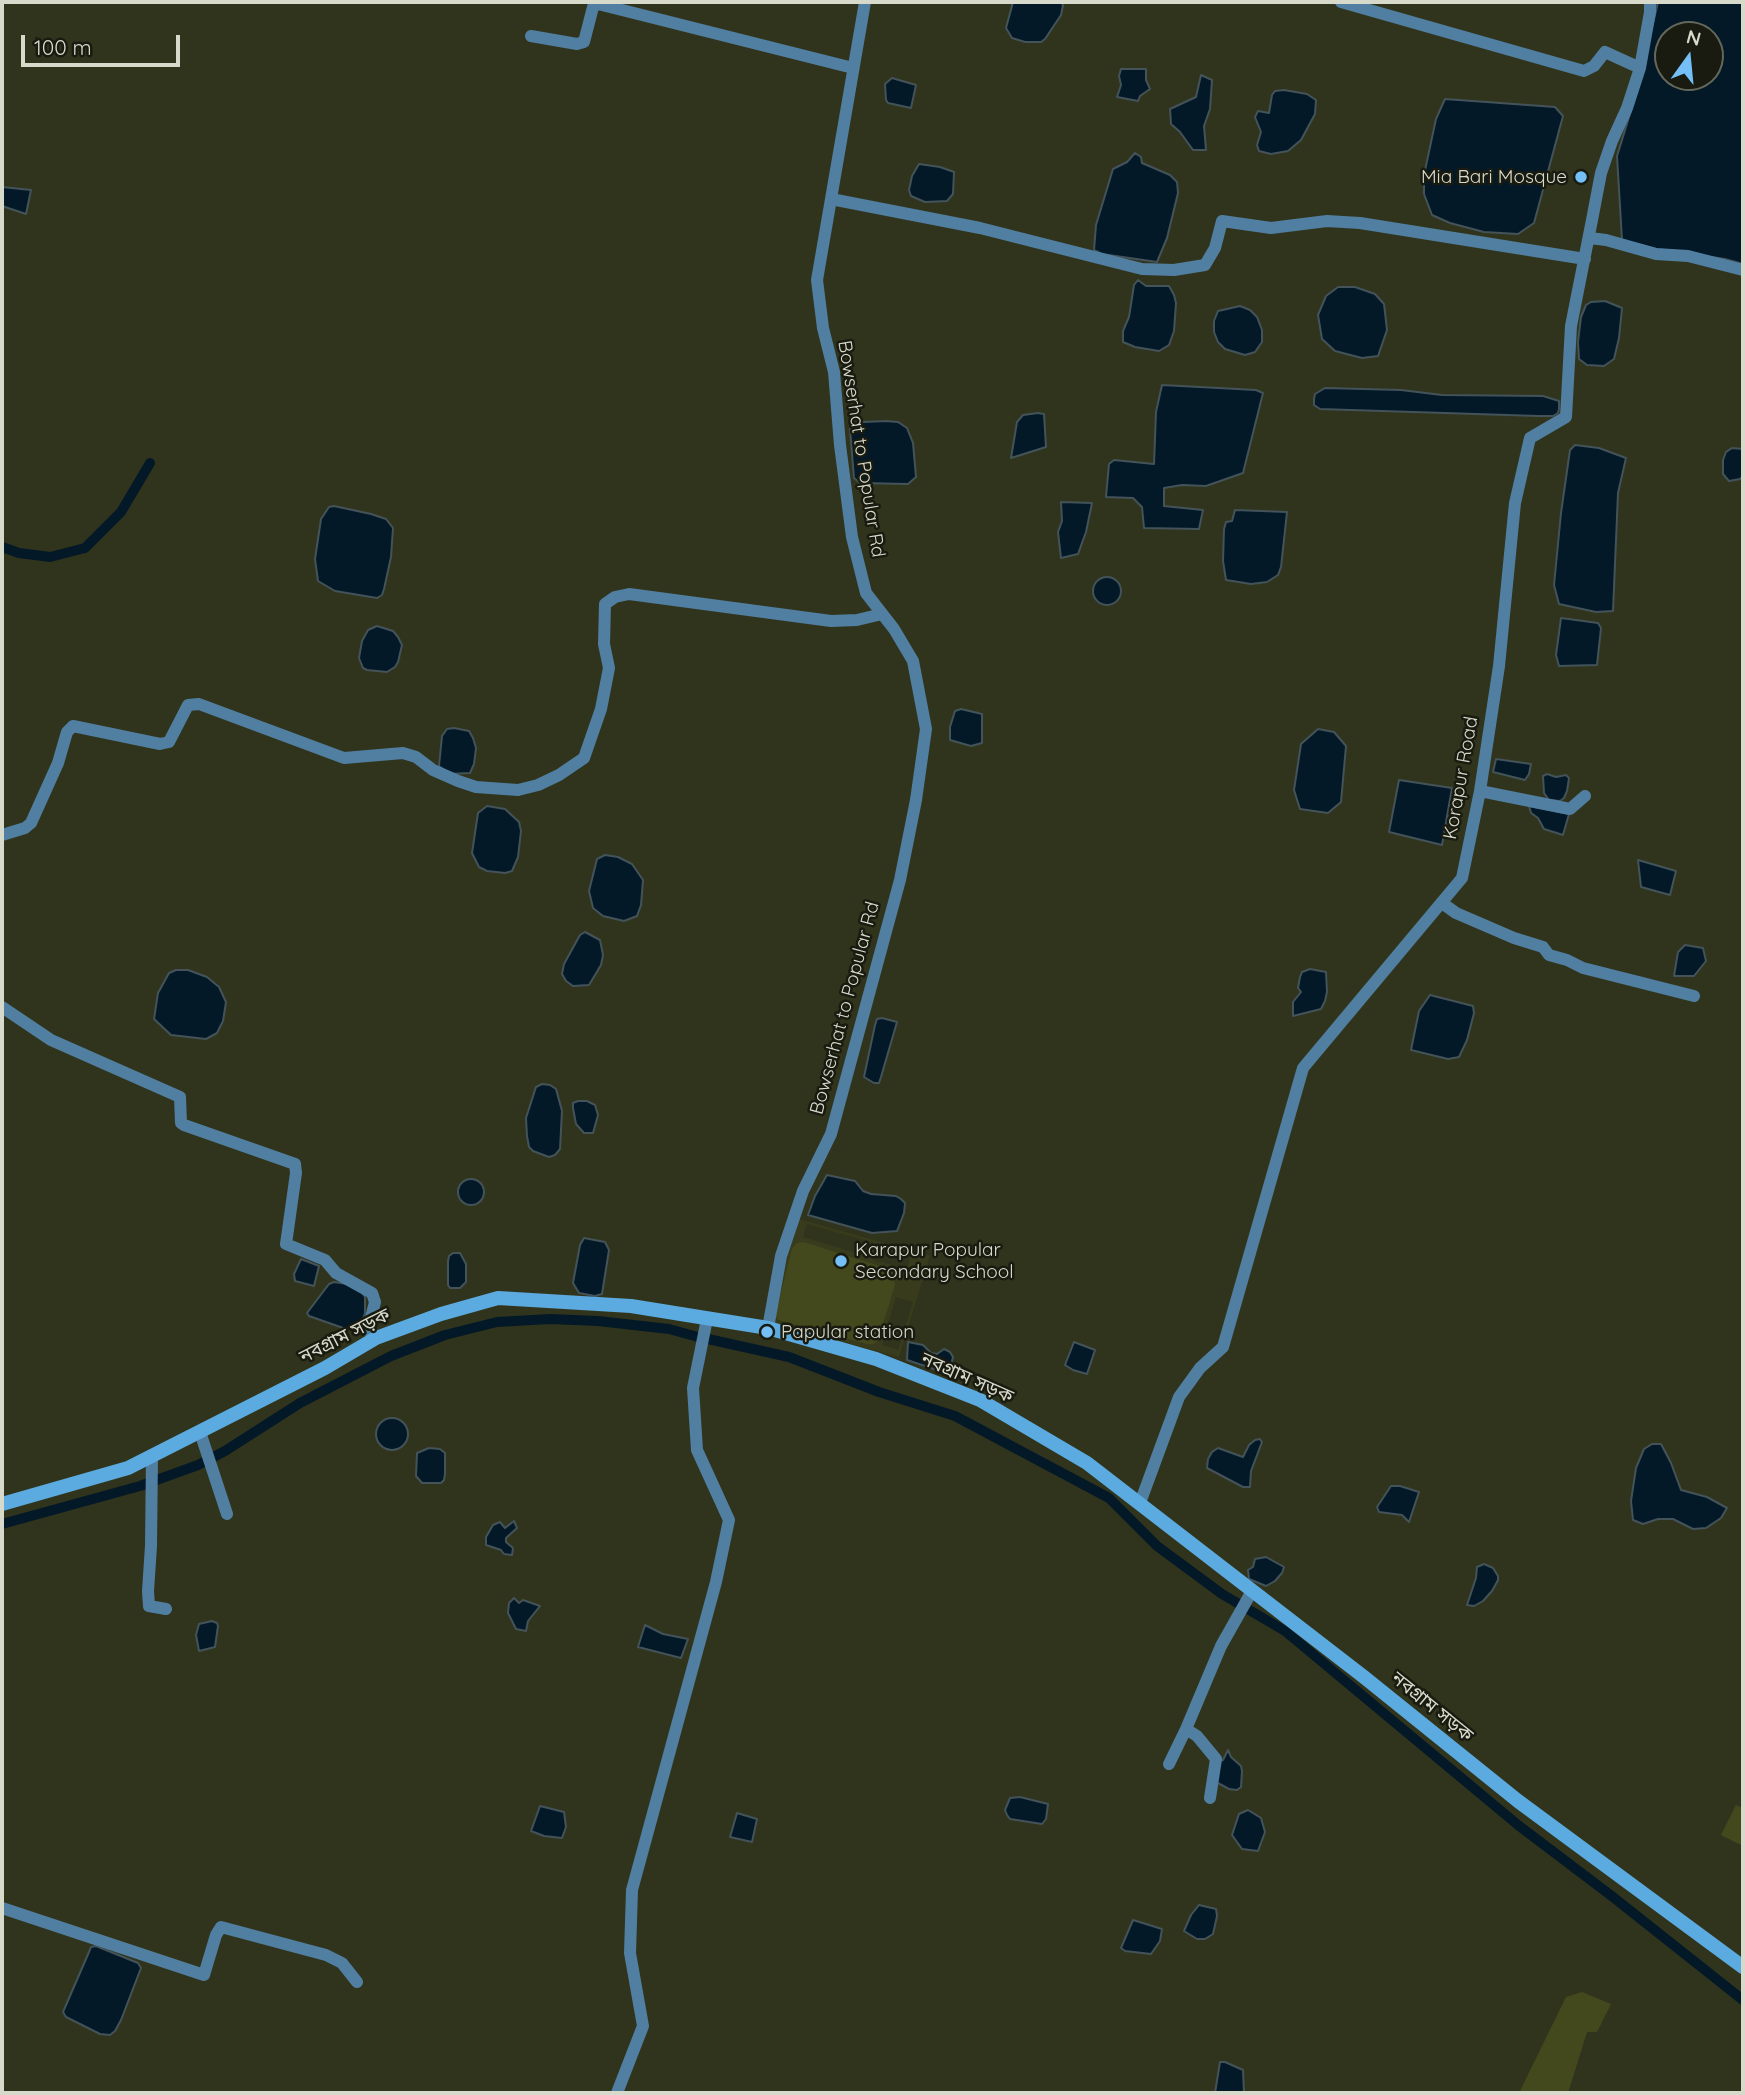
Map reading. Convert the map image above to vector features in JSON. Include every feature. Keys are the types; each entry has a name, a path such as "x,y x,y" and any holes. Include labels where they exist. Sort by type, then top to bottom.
{"main road":[{"name":"নবগ্রাম সড়ক","path":"2,1504 128,1468 325,1368 373,1340 441,1314 498,1298 631,1306 768,1328 876,1359 980,1400 1087,1463 1518,1801 1743,1967"}],"street":[{"name":"Bowserhat to Popular Rd","path":"768,1328 781,1256 803,1191 831,1134 900,880 916,800 926,729 913,661 866,593 852,537 834,372 823,328 818,292 817,280 865,2"},
{"path":"1340,2 1584,71 1594,66 1605,52 1640,68"},
{"name":"Korapur Road","path":"1140,1503 1179,1397 1200,1368 1223,1348 1303,1068 1462,878 1480,791 1499,666 1515,503 1530,438 1566,417 1571,326 1601,173 1640,68 1650,2"},
{"path":"531,36 577,44 584,42 593,7 598,4 853,68"},
{"path":"831,199 980,228 1142,269 1174,271 1205,265 1215,248 1222,221 1271,228 1327,221 1360,223 1585,259"},
{"path":"1590,238 1656,254 1688,256 1743,270"},
{"path":"2,835 25,828 31,823 58,763 67,732 73,726 160,744 169,742 188,705 199,704 344,758 403,753 416,757 458,781 476,787 518,790 538,785 559,775 584,758 601,709 609,668 604,645 605,604 615,597 629,594 831,621 857,620 882,614"},
{"path":"1480,791 1570,809 1585,796"},
{"path":"1442,903 1455,913 1543,947 1549,955 1583,968 1693,996"},
{"path":"2,1007 51,1040 180,1097 181,1123 184,1125 295,1164 286,1244 325,1260 336,1273 372,1293 375,1302 369,1326 373,1340"},
{"path":"617,2093 643,2026 630,1953 632,1889 716,1582 729,1520 697,1450 694,1388 707,1319"},
{"path":"200,1432 227,1514"},
{"path":"152,1456 149,1606 166,1609"},
{"path":"1169,1764 1221,1646 1252,1591"},
{"path":"1186,1729 1197,1736 1216,1759 1210,1798"},
{"path":"2,1908 204,1975 221,1927 326,1955 342,1963 357,1982"}],"shaded area":[{"path":"796,1218 930,1256 899,1357 771,1322","holes":["807,1224 874,1243 870,1257 803,1237","876,1244 911,1253 907,1269 873,1260","794,1245 865,1344 778,1320 775,1316","896,1297 913,1302 898,1350 882,1345"]},
{"path":"804,1242 892,1270 895,1285 878,1340 874,1344 778,1320 775,1316 792,1248 797,1243"},
{"path":"1736,1805 1743,1808 1743,1846 1721,1835"},
{"path":"1582,1992 1611,2004 1597,2032 1587,2032 1568,2093 1519,2093 1566,1997"}],"water":[{"path":"1013,2 1061,2 1063,5 1061,15 1045,39 1041,42 1025,42 1012,38 1006,28"},
{"path":"1658,2 1743,2 1743,264 1656,249 1622,240 1617,156 1638,88"},
{"path":"1121,69 1146,69 1146,80 1150,89 1140,96 1138,101 1117,97 1121,85"},
{"path":"1201,75 1212,80 1210,109 1204,126 1206,150 1193,150 1171,124 1170,109 1196,97"},
{"path":"892,78 916,85 911,108 888,103 886,100 885,84"},
{"path":"1275,91 1307,94 1316,100 1315,114 1301,140 1288,151 1271,154 1259,151 1257,145 1261,132 1255,117 1258,111 1269,113 1272,95"},
{"path":"1445,99 1555,107 1563,116 1534,223 1518,234 1484,232 1432,215 1424,194 1424,175 1436,119"},
{"path":"1135,153 1141,157 1142,163 1170,175 1177,182 1178,193 1167,238 1157,262 1102,254 1094,250 1096,225 1113,169 1127,162"},
{"path":"919,164 954,172 953,194 947,201 925,202 911,196 909,190 912,176"},
{"path":"2,187 31,190 26,214 2,206"},
{"path":"1138,280 1146,286 1169,286 1174,295 1174,331 1169,345 1159,351 1123,342 1134,285"},
{"path":"1338,287 1355,287 1375,294 1384,304 1387,330 1378,356 1362,358 1335,351 1322,339 1318,315 1326,296"},
{"path":"1605,301 1622,308 1614,359 1604,366 1587,365 1579,359 1581,317 1586,305"},
{"path":"1240,306 1257,317 1262,330 1262,342 1255,352 1245,355 1225,349 1214,332 1218,311"},
{"path":"1162,385 1256,390 1263,393 1243,473 1206,486 1182,485 1164,488 1164,506 1203,510 1199,529 1144,528 1142,507 1133,498 1106,497 1109,464 1114,460 1154,464 1156,412"},
{"path":"1325,388 1401,390 1442,395 1543,396 1559,401 1559,409 1553,416 1538,416 1320,409 1314,405 1315,394"},
{"path":"1044,414 1046,447 1011,458 1017,422 1023,415"},
{"path":"863,422 898,422 907,428 913,443 916,477 908,484 860,483 854,478 850,429"},
{"path":"1575,445 1599,448 1626,458 1618,493 1613,611 1596,612 1559,604 1554,585 1570,450"},
{"path":"1732,448 1743,449 1743,476 1729,481 1723,474 1723,460 1726,452"},
{"path":"1061,502 1092,503 1078,554 1061,558 1058,532 1062,521"},
{"path":"329,507 386,519 393,528 391,557 384,589 382,595 377,598 335,591 318,581 315,559 321,519"},
{"path":"1235,510 1287,512 1281,567 1278,575 1267,582 1251,584 1226,580 1223,561 1224,529 1226,522 1232,521"},
{"path":"1107,577 1117,581 1121,591 1117,601 1107,605 1097,601 1093,591 1097,581"},
{"path":"1561,618 1598,623 1601,628 1597,665 1559,666 1556,655"},
{"path":"377,626 393,631 402,645 398,662 387,672 363,668 359,658 362,641 368,630"},
{"path":"961,709 982,714 982,743 971,746 950,740 950,727 955,711"},
{"path":"447,729 469,731 473,738 476,748 470,773 449,774 439,766 442,736"},
{"path":"1318,729 1334,732 1346,746 1341,802 1328,813 1300,809 1294,790 1301,744"},
{"path":"1496,759 1531,764 1529,774 1525,780 1493,772"},
{"path":"1547,774 1556,777 1566,775 1569,778 1567,791 1560,801 1549,800 1544,793 1543,776"},
{"path":"1399,780 1452,788 1442,845 1389,832"},
{"path":"487,806 505,809 519,822 521,831 518,857 512,871 487,871 479,867 472,853 478,813"},
{"path":"1529,806 1569,814 1563,835 1544,829 1538,818 1531,813"},
{"path":"605,855 618,857 632,864 643,880 641,905 637,916 624,921 603,916 593,908 589,891 597,859"},
{"path":"1638,860 1676,871 1670,895 1641,887"},
{"path":"585,932 600,940 603,955 601,965 589,985 573,986 562,974 564,964 580,935"},
{"path":"1685,945 1703,948 1706,961 1694,976 1674,976 1678,952"},
{"path":"1310,969 1326,972 1325,1001 1321,1009 1293,1016 1293,1002 1301,992 1298,988 1300,977 1302,972"},
{"path":"188,970 207,977 219,987 226,1002 223,1021 217,1033 206,1039 171,1035 154,1019 158,993 169,973"},
{"path":"1430,995 1473,1006 1474,1013 1467,1040 1459,1057 1448,1059 1411,1050 1419,1011"},
{"path":"877,1019 897,1022 879,1083 874,1083 864,1077 875,1025"},
{"path":"542,1084 556,1089 562,1111 560,1149 549,1157 533,1151 529,1147 527,1136 526,1118 536,1087"},
{"path":"578,1101 595,1105 598,1115 593,1133 584,1133 576,1124 573,1103"},
{"path":"827,1175 855,1181 863,1191 871,1194 896,1196 901,1199 905,1203 904,1213 897,1231 872,1233 808,1215"},
{"path":"471,1179 480,1183 484,1192 480,1201 471,1205 462,1201 458,1192 462,1183"},
{"path":"584,1238 605,1242 609,1250 602,1294 595,1296 579,1293 573,1283 580,1245"},
{"path":"453,1253 460,1253 466,1264 466,1282 460,1288 450,1288 448,1285 448,1261"},
{"path":"301,1259 319,1266 314,1286 295,1281 294,1274"},
{"path":"334,1282 359,1289 365,1297 365,1313 359,1331 346,1329 307,1313 329,1284"},
{"path":"908,1342 923,1345 931,1353 937,1354 944,1349 950,1352 953,1357 951,1365 937,1370 907,1360"},
{"path":"1074,1342 1095,1350 1087,1374 1065,1365"},
{"path":"392,1418 403,1423 408,1434 403,1445 392,1450 381,1445 376,1434 381,1423"},
{"path":"1260,1439 1262,1442 1251,1471 1250,1487 1243,1487 1207,1468 1208,1459 1218,1448 1243,1457 1249,1445"},
{"path":"1652,1444 1661,1444 1681,1490 1707,1497 1727,1508 1721,1518 1706,1528 1693,1529 1673,1519 1658,1519 1643,1524 1633,1520 1631,1501 1636,1468 1644,1449"},
{"path":"429,1448 440,1449 445,1453 445,1474 441,1483 422,1483 416,1476 417,1453"},
{"path":"1391,1486 1419,1492 1409,1522 1402,1515 1379,1512 1377,1507"},
{"path":"514,1521 517,1528 506,1538 506,1542 513,1548 512,1555 486,1545 486,1537 493,1525 500,1522 505,1528"},
{"path":"1266,1557 1284,1567 1275,1581 1266,1586 1249,1579 1248,1570 1253,1567 1255,1559"},
{"path":"1484,1564 1493,1568 1498,1580 1483,1601 1474,1606 1467,1605 1477,1567"},
{"path":"514,1598 519,1603 523,1600 540,1606 528,1621 526,1631 516,1629 508,1613 509,1603"},
{"path":"212,1621 218,1626 215,1647 199,1651 196,1635 199,1624"},
{"path":"645,1625 663,1634 688,1639 681,1658 638,1647"},
{"path":"1228,1750 1241,1766 1241,1787 1237,1790 1216,1782 1217,1764 1223,1760"},
{"path":"1020,1797 1048,1804 1046,1819 1042,1824 1010,1819 1005,1810 1010,1798"},
{"path":"540,1806 564,1812 566,1827 562,1838 531,1831"},
{"path":"1248,1810 1261,1818 1265,1832 1258,1851 1242,1849 1232,1835 1239,1814"},
{"path":"737,1813 757,1819 752,1842 730,1837"},
{"path":"1199,1905 1216,1909 1213,1934 1205,1939 1197,1939 1184,1931"},
{"path":"1133,1920 1162,1929 1160,1941 1151,1954 1125,1951 1121,1948"},
{"path":"96,1946 138,1963 141,1968 121,2020 110,2035 100,2034 66,2017 63,2012 91,1947"},
{"path":"1220,2062 1243,2070 1244,2093 1215,2093"}],"waterway":[{"path":"2,547 19,553 50,557 85,548 121,512 150,463"},
{"path":"2,1524 140,1486 198,1465 300,1403 391,1356 445,1335 497,1322 550,1319 669,1329 698,1337"},
{"path":"708,1339 789,1357 879,1392 955,1416 1109,1498 1157,1546 1222,1594 1285,1631 1518,1825 1743,2000"}],"place":[{"name":"Mia Bari Mosque","path":"1581,177"},
{"name":"Karapur Popular Secondary School","path":"841,1261"},
{"name":"Papular station","path":"767,1332"}]}
